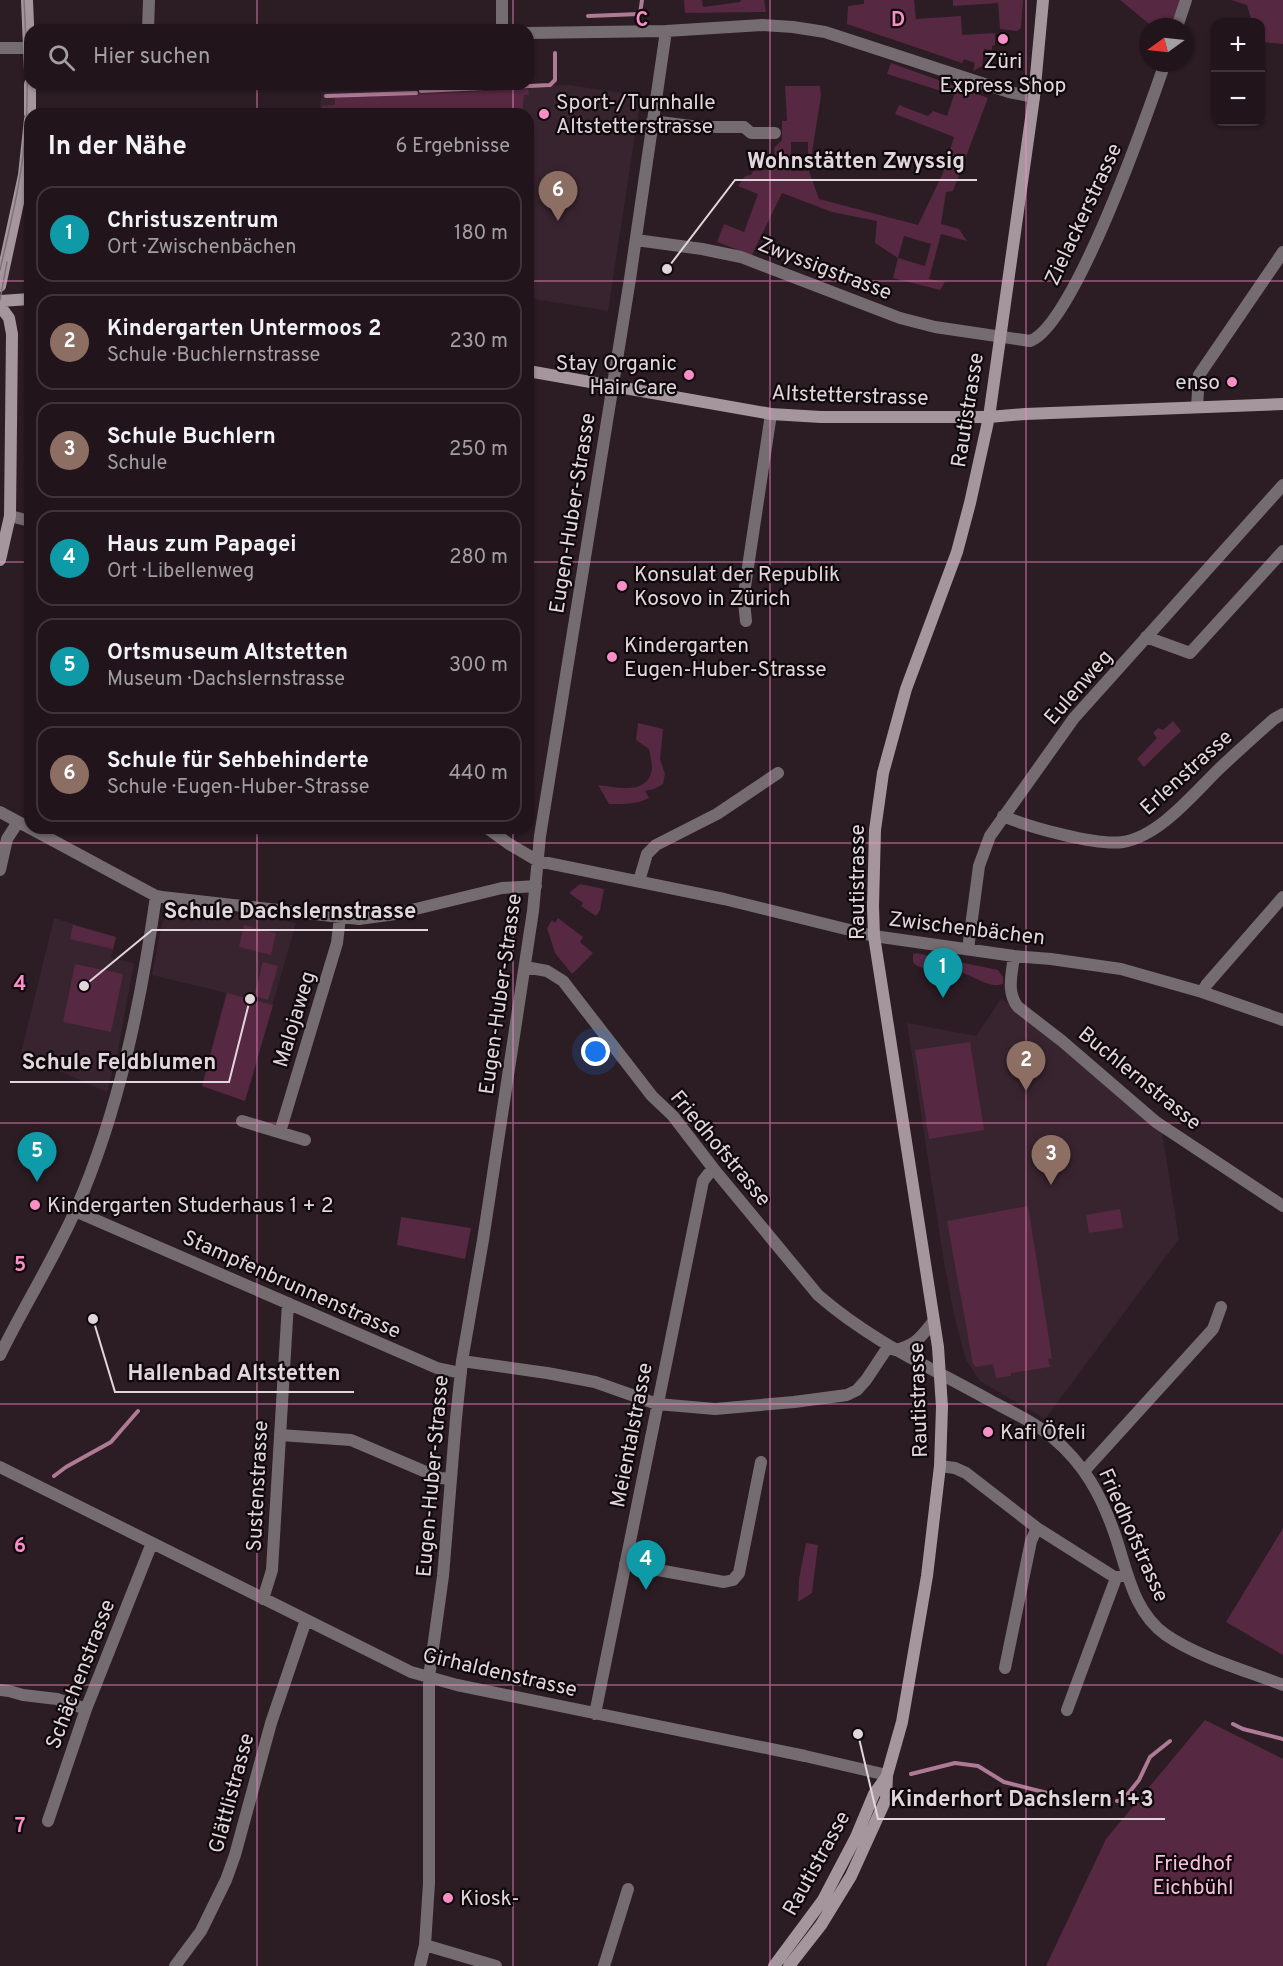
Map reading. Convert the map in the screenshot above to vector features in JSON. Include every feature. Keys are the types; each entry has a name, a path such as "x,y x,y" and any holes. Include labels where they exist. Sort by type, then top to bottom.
{"street":[{"path":"27,0 28,24"},
{"path":"148,24 149,0"},
{"path":"502,0 502,24"},
{"name":"Rautistrasse","path":"789,1966 821,1925 851,1876 886,1799 887,1775 902,1722 927,1576 940,1466 941,1374 874,936 875,830 884,773 906,689 957,552 989,417 1034,97 1043,0"},
{"path":"1180,18 1186,0"},
{"path":"534,33 666,31 762,25 825,32 1009,92 1034,97"},
{"name":"Eugen-Huber-Strasse","path":"420,1966 425,1945 429,1883 431,1809 429,1677 442,1576 462,1367 525,967 540,836 636,240 666,31"},
{"path":"0,48 24,48"},
{"name":"Zielackerstrasse","path":"999,338 1030,341 1041,335 1077,282 1139,139 1162,72"},
{"path":"30,90 30,108"},
{"path":"652,121 699,127 744,127 751,133 775,133"},
{"path":"0,286 24,175"},
{"name":"Zwyssigstrasse","path":"636,240 741,257 900,318 935,327 999,338"},
{"path":"1197,407 1199,375 1283,252"},
{"path":"0,560 10,516 12,334 9,318 0,304 24,300"},
{"name":"Altstetterstrasse","path":"534,372 771,414 821,417 989,417 1036,413 1283,404"},
{"path":"746,621 745,587 771,414"},
{"name":"Eulenweg","path":"968,950 980,866 990,836 1003,816 1074,718 1283,484"},
{"path":"10,516 24,520"},
{"path":"1146,638 1190,653 1283,551"},
{"name":"Erlenstrasse","path":"1003,816 1020,824 1106,843 1125,842 1144,835 1161,824 1274,719 1283,714"},
{"path":"639,880 647,854 656,845 717,814 778,773"},
{"path":"0,812 24,825"},
{"path":"0,870 7,839 18,822"},
{"path":"40,834 156,896 359,919 381,917 502,888 536,886"},
{"name":"Zwischenbächen","path":"496,834 538,861 639,880 874,936 1014,956 1101,965 1202,992 1283,1020"},
{"path":"0,1355 6,1330 75,1211 91,1173 132,1032 156,896"},
{"path":"1202,992 1283,897"},
{"name":"Malojaweg","path":"280,1132 337,943 340,917"},
{"name":"Buchlernstrasse","path":"1014,956 1010,992 1018,1006 1156,1122 1283,1206"},
{"name":"Friedhofstrasse","path":"525,967 547,971 563,981 652,1096 673,1116 818,1295 835,1310 891,1349 1006,1409 1052,1437 1085,1470 1115,1534 1121,1576 1150,1620 1165,1634 1187,1647 1283,1685"},
{"path":"242,1121 305,1140"},
{"name":"Meientalstrasse","path":"596,1714 703,1181 713,1168"},
{"name":"Stampfenbrunnenstrasse","path":"75,1211 437,1368 462,1367 577,1378 657,1404 715,1409 847,1395 858,1390 891,1349"},
{"name":"Sustenstrasse","path":"263,1599 272,1570 288,1303"},
{"path":"1085,1470 1213,1329 1221,1307"},
{"path":"891,1349 909,1347 933,1322"},
{"path":"280,1435 351,1440 440,1478 451,1479"},
{"path":"625,1564 724,1582 733,1580 739,1574 760,1462"},
{"path":"940,1466 955,1467 966,1473 1037,1528 1121,1576 1067,1710"},
{"name":"Girhaldenstrasse","path":"0,1467 411,1672 457,1685 887,1775"},
{"path":"1005,1668 1031,1541 1037,1528"},
{"name":"Schächenstrasse","path":"48,1821 86,1709 152,1543"},
{"name":"Glättlistrasse","path":"175,1966 201,1931 226,1880 235,1855 271,1722 306,1620"},
{"path":"0,1690 57,1699 86,1709"},
{"name":"Rautistrasse","path":"774,1966 823,1900 856,1837 874,1794 887,1775"},
{"path":"604,1966 628,1889"},
{"path":"425,1945 496,1966"}],"shaded area":[{"path":"569,85 641,96 608,311 534,299 534,108 320,108 322,92 534,90 534,86"},
{"path":"188,907 296,923 245,1101 202,1086 226,993 152,975 162,923 170,911"},
{"path":"54,918 116,937 111,958 134,963 118,1050 107,1092 21,1054"},
{"path":"1001,999 1012,1005 1162,1132 1179,1239 1045,1419 980,1381 966,1360 954,1315 943,1256 907,1023 976,1036"}],"green space":[{"path":"684,0 702,0 703,7 741,0 764,0 766,12 685,13"},
{"path":"864,0 914,0 916,19 961,16 962,35 995,33 995,45 992,46 992,50 984,49 982,66 973,71 975,63 964,59 962,63 847,24 848,6 864,4"},
{"path":"953,0 1023,0 1021,28 1017,31 1000,29 998,3 953,6"},
{"path":"1120,0 1181,0 1176,18 1142,18"},
{"path":"1231,0 1283,0 1283,44 1265,42 1265,18 1251,18 1247,5"},
{"path":"891,63 988,98 953,191 946,192 941,224 959,229 967,241 941,234 929,279 945,282 940,290 893,278 898,258 875,243 877,221 832,212 782,193 752,255 717,242 724,224 744,232 758,194 738,186 745,176 751,175 753,171 775,169 774,148 782,140 782,121 787,121 785,86 820,86 821,96 809,171 819,199 918,225 943,173 954,137 895,114 899,105 928,116 933,111 947,116 954,95 887,74","holes":["791,142 808,142 808,171 791,171","904,236 931,244 925,266 898,258"]},
{"path":"507,90 528,90 529,95 524,95 523,108 322,108 322,106 335,105 335,98"},
{"path":"1173,721 1181,731 1144,767 1137,759 1157,738 1153,733 1158,728 1163,730"},
{"path":"638,723 663,729 660,759 665,774 663,784 645,791 649,798 639,802 609,804 598,785 630,788 644,783 649,778 652,769 649,749 636,740"},
{"path":"580,884 604,889 600,910 596,916 581,906 583,903 569,893"},
{"path":"558,918 583,937 580,942 593,953 572,974 555,953 547,928 552,920 555,923"},
{"path":"73,925 116,937 113,949 70,939"},
{"path":"244,925 276,933 271,955 239,947"},
{"path":"913,954 998,970 1003,977 1003,984 987,984 962,973 921,967 913,962"},
{"path":"263,962 278,966 268,1000 254,996"},
{"path":"75,964 123,974 111,1032 63,1022"},
{"path":"227,993 273,1005 245,1101 202,1086"},
{"path":"970,1042 984,1130 929,1139 915,1050"},
{"path":"1028,1206 1052,1358 1048,1359 1050,1367 1011,1373 1011,1376 996,1378 993,1364 976,1367 973,1364 947,1221"},
{"path":"1120,1209 1123,1228 1089,1233 1086,1215"},
{"path":"401,1217 471,1228 465,1259 397,1245"},
{"path":"1283,1528 1283,1655 1226,1622"},
{"path":"806,1543 818,1545 812,1593 798,1602 799,1579"},
{"name":"Friedhof Eichbühl","path":"1205,1720 1283,1759 1283,1966 1046,1966 1106,1839"}],"waterway":[{"path":"588,16 640,14 642,0"},
{"path":"534,86 550,85 555,80 555,53"},
{"path":"421,91 442,90"},
{"path":"326,96 416,93"},
{"path":"54,1476 111,1442 138,1411"},
{"path":"1233,1724 1243,1729 1283,1739"},
{"path":"1117,1801 1123,1800 1139,1780 1150,1757 1170,1741"},
{"path":"911,1774 955,1763 978,1766 1004,1782 1067,1798 1089,1800"}],"tram line":[{"path":"24,0 25,24"},
{"path":"27,90 27,108"},
{"path":"0,270 16,198 24,143"},
{"path":"0,300 7,262"}],"place":[{"name":"Züri Express Shop","path":"1003,39"},
{"name":"Sport-/Turnhalle Altstetterstrasse","path":"544,114"},
{"name":"Schule für Sehbehinderte","path":"558,221"},
{"name":"Wohnstätten Zwyssig","path":"667,269"},
{"name":"Stay Organic Hair Care","path":"689,375"},
{"name":"enso","path":"1232,382"},
{"name":"Konsulat der Republik Kosovo in Zürich","path":"622,586"},
{"name":"Kindergarten Eugen-Huber-Strasse","path":"612,657"},
{"name":"Schule Dachslernstrasse","path":"84,986"},
{"name":"Christuszentrum","path":"943,998"},
{"name":"Schule Feldblumen","path":"250,999"},
{"name":"Kindergarten Untermoos 2","path":"1026,1091"},
{"name":"Ortsmuseum Altstetten","path":"37,1182"},
{"name":"Schule Buchlern","path":"1051,1185"},
{"name":"Kindergarten Studerhaus 1 + 2","path":"35,1205"},
{"name":"Hallenbad Altstetten","path":"93,1319"},
{"name":"Kafi Öfeli","path":"988,1432"},
{"name":"Haus zum Papagei","path":"646,1590"},
{"name":"Kinderhort Dachslern 1+3","path":"858,1734"},
{"name":"Kiosk-","path":"448,1898"}]}
